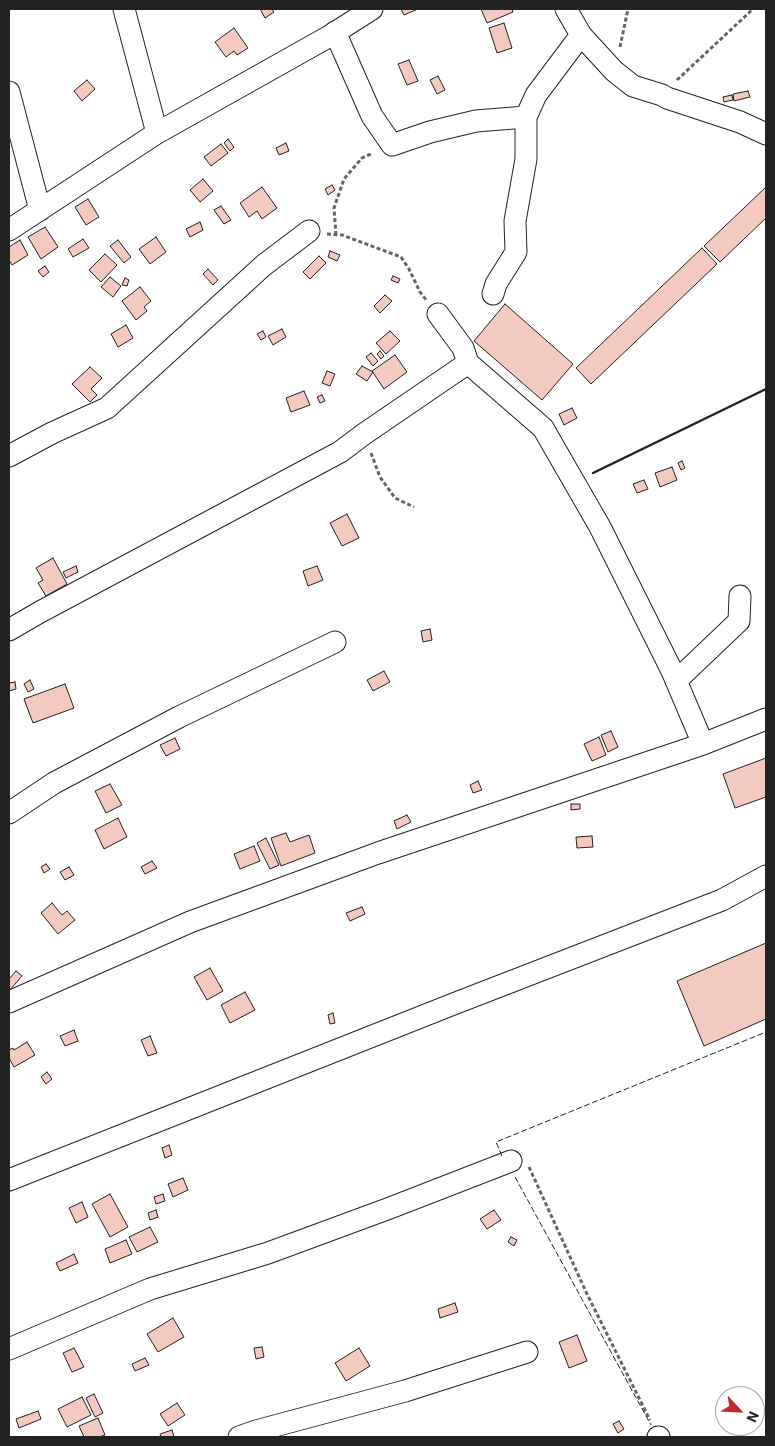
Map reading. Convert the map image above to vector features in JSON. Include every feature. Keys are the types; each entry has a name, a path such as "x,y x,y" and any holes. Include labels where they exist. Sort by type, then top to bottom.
{"street":[{"path":"124,9 157,133"},
{"path":"9,230 157,133 372,9"},
{"path":"566,9 581,35 614,71 633,86 740,122 766,134"},
{"path":"335,32 372,116 392,145 430,132 476,120 526,117"},
{"path":"493,294 496,284 516,252 516,222 526,159 526,117 536,95 581,35"},
{"path":"9,92 40,210"},
{"path":"9,456 52,433 107,408 264,265 309,230"},
{"path":"438,314 463,348 468,363 543,428 600,527 676,681 703,744"},
{"path":"9,630 340,452 468,363"},
{"path":"676,681 739,621 740,596"},
{"path":"9,813 54,783 154,730 335,642"},
{"path":"9,1002 190,922 378,853 703,744 766,719"},
{"path":"9,1180 456,1002 722,900 766,876"},
{"path":"9,1349 150,1289 268,1253 511,1161"},
{"path":"239,1437 405,1391 527,1352"}],"path":[{"path":"614,71 628,9"},
{"path":"662,95 753,9"},
{"path":"336,235 334,208 344,179 362,158 392,145"},
{"path":"309,230 342,235 400,257 409,269 420,292 438,314"},
{"path":"364,434 380,477 395,498 414,507"},
{"path":"511,1161 525,1158 587,1294 658,1437"}],"building":[{"path":"260,9 272,9 274,12 265,18"},
{"path":"401,9 418,9 404,15"},
{"path":"481,9 512,9 513,12 487,23"},
{"path":"504,23 512,48 497,53 489,28"},
{"path":"234,28 248,48 237,55 234,51 226,57 215,42"},
{"path":"409,60 418,81 407,85 398,64"},
{"path":"438,76 445,90 437,94 430,80"},
{"path":"87,80 95,89 82,101 74,91"},
{"path":"748,91 750,97 734,101 733,94"},
{"path":"732,95 733,100 724,102 723,97"},
{"path":"228,139 234,147 230,151 224,143"},
{"path":"286,143 289,151 279,155 276,148"},
{"path":"221,144 228,153 211,166 204,157"},
{"path":"203,179 213,191 200,202 190,190"},
{"path":"332,185 335,190 328,195 325,189"},
{"path":"262,187 277,208 262,219 257,211 249,217 240,203"},
{"path":"766,187 766,218 720,262 704,246"},
{"path":"88,199 99,217 86,225 75,207"},
{"path":"221,206 231,220 224,224 214,210"},
{"path":"200,222 203,230 190,237 186,229"},
{"path":"45,227 58,247 41,259 28,237"},
{"path":"156,237 166,252 150,264 139,249"},
{"path":"83,239 89,248 73,257 68,249"},
{"path":"20,240 28,255 12,265 9,260 9,247"},
{"path":"118,240 131,257 124,263 110,246"},
{"path":"702,248 717,264 591,384 576,368"},
{"path":"330,251 340,255 337,261 328,257"},
{"path":"105,254 117,265 101,282 89,270"},
{"path":"319,256 326,263 310,279 303,272"},
{"path":"45,266 49,272 43,277 38,271"},
{"path":"208,269 218,280 213,285 203,274"},
{"path":"393,276 400,279 398,283 391,280"},
{"path":"110,277 121,286 113,297 101,287"},
{"path":"125,278 129,280 127,286 122,285"},
{"path":"140,287 151,301 144,307 147,311 136,320 122,301"},
{"path":"385,295 392,301 380,313 374,306"},
{"path":"505,304 573,364 542,400 474,341"},
{"path":"126,325 133,338 118,347 111,334"},
{"path":"282,329 286,337 273,345 268,336"},
{"path":"263,331 266,337 261,340 257,334"},
{"path":"390,331 400,341 386,354 376,343"},
{"path":"380,351 384,356 381,359 377,354"},
{"path":"371,353 378,361 373,366 366,357"},
{"path":"395,355 407,372 384,389 372,371"},
{"path":"362,366 373,372 367,381 356,374"},
{"path":"90,367 102,378 91,389 97,395 90,402 72,384"},
{"path":"327,371 335,374 330,386 322,383"},
{"path":"304,391 310,405 291,412 286,398"},
{"path":"322,395 325,401 320,403 317,397"},
{"path":"572,408 577,418 564,425 559,414"},
{"path":"682,461 685,468 681,470 678,463"},
{"path":"672,467 677,480 660,487 655,473"},
{"path":"644,480 648,489 637,493 633,484"},
{"path":"347,514 359,538 342,546 330,523"},
{"path":"53,558 67,584 46,596 38,583 43,580 36,568"},
{"path":"76,566 78,572 66,578 63,572"},
{"path":"317,566 323,580 308,586 303,571"},
{"path":"430,629 432,640 423,642 421,631"},
{"path":"384,671 390,682 373,691 367,680"},
{"path":"30,680 34,689 28,692 24,684"},
{"path":"15,682 16,689 9,691 9,683"},
{"path":"65,684 74,708 33,723 24,699"},
{"path":"611,731 618,747 608,752 601,735"},
{"path":"599,737 606,755 592,761 584,744"},
{"path":"175,738 180,749 166,756 160,745"},
{"path":"766,758 766,797 735,808 723,774"},
{"path":"478,781 482,790 473,793 470,785"},
{"path":"110,784 122,805 106,813 95,791"},
{"path":"571,804 580,804 580,809 571,810"},
{"path":"407,815 411,822 397,829 394,821"},
{"path":"118,818 127,837 104,849 95,830"},
{"path":"286,833 290,842 309,835 315,853 281,866 271,838"},
{"path":"592,836 593,847 577,848 576,837"},
{"path":"266,838 279,865 270,869 257,843"},
{"path":"254,846 260,861 240,869 234,854"},
{"path":"152,861 157,868 145,874 141,867"},
{"path":"46,864 50,869 44,873 41,867"},
{"path":"69,867 74,875 65,880 60,872"},
{"path":"52,903 62,915 67,911 75,920 58,934 41,913"},
{"path":"362,907 365,914 350,921 346,913"},
{"path":"766,943 766,1019 704,1046 677,981"},
{"path":"210,968 223,991 207,1000 194,977"},
{"path":"16,971 22,976 9,991 9,979"},
{"path":"245,992 255,1010 230,1023 221,1005"},
{"path":"333,1013 335,1023 330,1024 328,1015"},
{"path":"74,1030 78,1041 65,1046 60,1036"},
{"path":"150,1036 157,1053 148,1056 141,1040"},
{"path":"27,1042 35,1055 14,1067 9,1058 9,1050 13,1048 14,1050"},
{"path":"47,1072 52,1079 46,1084 41,1077"},
{"path":"169,1145 172,1155 165,1158 162,1148"},
{"path":"183,1178 188,1190 173,1197 168,1184"},
{"path":"110,1194 128,1227 110,1237 92,1204"},
{"path":"163,1194 165,1201 156,1204 154,1197"},
{"path":"82,1202 88,1217 76,1223 69,1208"},
{"path":"156,1210 158,1217 150,1220 148,1213"},
{"path":"494,1210 501,1220 487,1229 480,1219"},
{"path":"150,1227 158,1242 137,1252 129,1237"},
{"path":"511,1237 517,1240 514,1246 508,1242"},
{"path":"126,1240 132,1254 110,1263 105,1249"},
{"path":"74,1254 78,1263 60,1271 56,1263"},
{"path":"455,1303 458,1312 440,1318 438,1309"},
{"path":"173,1318 184,1337 158,1352 147,1334"},
{"path":"577,1335 587,1361 569,1368 559,1342"},
{"path":"262,1347 264,1357 256,1359 254,1348"},
{"path":"74,1348 84,1367 72,1372 63,1353"},
{"path":"359,1348 370,1366 346,1381 335,1363"},
{"path":"145,1358 149,1365 135,1371 132,1364"},
{"path":"94,1394 103,1413 95,1417 86,1398"},
{"path":"82,1397 91,1415 67,1427 58,1409"},
{"path":"177,1403 185,1415 168,1426 160,1414"},
{"path":"38,1411 41,1419 19,1428 16,1419"},
{"path":"98,1418 105,1435 84,1437 79,1426"},
{"path":"619,1421 624,1429 618,1433 613,1424"},
{"path":"172,1430 174,1437 161,1437 160,1434"}],"fence":[{"path":"502,1156 496,1142 766,1032"},
{"path":"515,1177 651,1425"}],"wall":[{"path":"593,473 766,389"}]}
